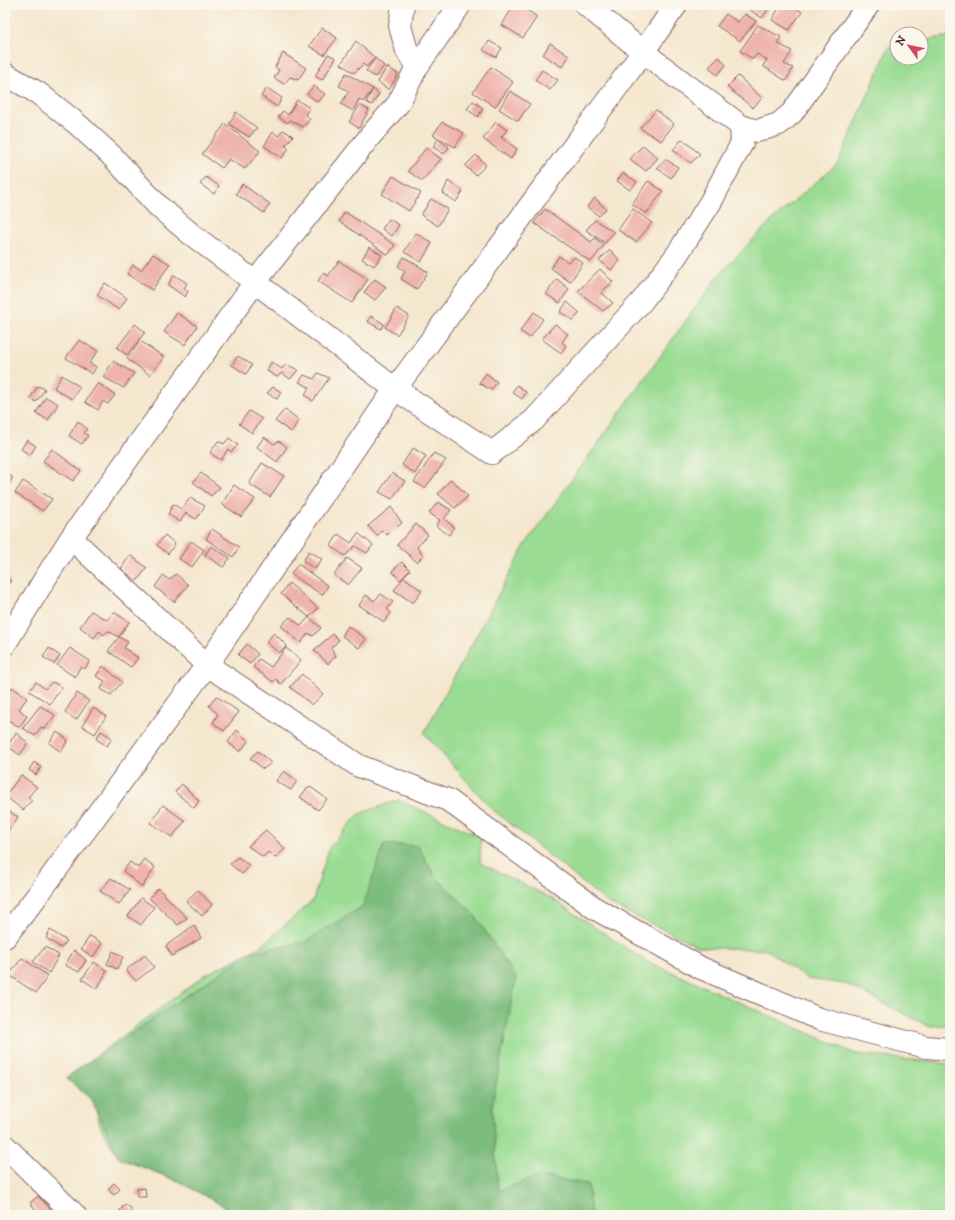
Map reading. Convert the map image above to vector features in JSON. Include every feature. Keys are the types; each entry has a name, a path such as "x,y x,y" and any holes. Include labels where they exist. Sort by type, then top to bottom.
{"street":[{"path":"403,5 400,26 407,50 417,67"},
{"path":"5,644 71,538 255,282 371,135 398,104 417,67 460,5"},
{"path":"586,5 642,52 741,126 757,131 779,124 792,114 868,5"},
{"path":"5,937 206,665 395,389 676,5"},
{"path":"5,74 38,93 76,123 111,155 159,207 191,234 395,389 492,453 534,420 642,301 676,256 710,202 742,143 741,126"},
{"path":"71,538 206,665 359,766 448,800 596,909 701,968 819,1019 926,1047 950,1049"},
{"path":"5,1146 74,1215"}],"green space":[{"path":"950,36 950,1025 928,1026 846,984 807,979 767,950 700,947 609,904 491,808 424,733 525,545 718,276 768,224 838,163 889,47 889,66 929,66 929,40"},
{"path":"398,800 481,837 480,863 551,898 644,960 856,1054 950,1064 950,1215 229,1215 225,1207 178,1181 119,1158 102,1130 92,1100 66,1078 205,975 260,947 313,900 329,848 359,814"},
{"path":"384,844 418,846 435,876 474,914 516,978 492,1107 498,1191 540,1176 588,1184 591,1215 229,1215 225,1207 178,1181 119,1158 92,1100 66,1078 250,952 304,942 363,906"}],"building":[{"path":"514,5 520,5 537,17 523,38 502,25"},
{"path":"742,5 767,5 770,7 762,18"},
{"path":"781,5 791,5 802,12 789,30 772,20"},
{"path":"726,14 738,22 745,14 756,21 740,41 717,26"},
{"path":"758,25 781,37 777,43 792,51 784,64 793,68 786,81 763,66 767,60 757,54 753,59 740,51"},
{"path":"322,28 337,38 324,55 309,46"},
{"path":"356,41 375,58 366,67 363,64 354,73 341,64"},
{"path":"489,41 502,48 496,57 483,50"},
{"path":"550,43 569,56 562,67 543,55"},
{"path":"283,53 306,68 298,80 290,77 284,84 274,78 279,70 275,67"},
{"path":"328,54 336,58 322,80 315,76"},
{"path":"719,57 726,65 717,75 709,67"},
{"path":"375,58 384,66 375,77 366,71"},
{"path":"387,67 398,74 389,90 378,82"},
{"path":"491,67 513,82 495,107 473,92"},
{"path":"542,70 558,80 550,90 535,80"},
{"path":"346,73 373,89 363,102 359,99 353,111 341,104 349,91 339,86"},
{"path":"738,76 762,98 753,108 727,87"},
{"path":"314,86 325,94 318,102 307,94"},
{"path":"267,88 282,98 277,107 261,96"},
{"path":"373,89 379,94 372,105 366,102"},
{"path":"510,91 530,104 518,121 499,109"},
{"path":"297,100 310,108 305,114 310,119 303,127 290,120 288,123 278,117 283,111 288,115"},
{"path":"473,101 483,108 478,117 467,109"},
{"path":"360,105 369,110 359,128 349,122"},
{"path":"656,110 674,124 661,141 640,128"},
{"path":"236,112 257,128 249,137 229,124"},
{"path":"442,122 464,133 455,147 433,135"},
{"path":"496,122 507,130 501,137 517,149 511,159 483,139"},
{"path":"225,124 260,151 245,169 229,159 222,168 202,154"},
{"path":"283,130 293,136 285,146 289,148 282,158 264,146 273,132 278,136"},
{"path":"438,139 449,147 444,154 433,147"},
{"path":"682,139 700,154 691,163 673,150"},
{"path":"643,145 658,158 646,171 630,159"},
{"path":"426,148 441,159 422,181 408,171"},
{"path":"476,155 486,165 476,175 465,166"},
{"path":"665,159 678,167 671,178 657,168"},
{"path":"623,173 637,182 630,190 617,181"},
{"path":"393,176 421,193 409,211 382,194"},
{"path":"206,177 219,186 214,194 200,184"},
{"path":"448,181 463,191 456,202 443,193"},
{"path":"648,181 663,191 646,214 632,204"},
{"path":"242,184 270,204 264,213 236,194"},
{"path":"595,198 606,209 599,216 587,207"},
{"path":"431,199 448,209 438,226 421,215"},
{"path":"545,209 591,242 595,238 604,245 591,262 534,223"},
{"path":"633,209 652,223 636,242 618,230"},
{"path":"345,212 395,245 388,255 339,221"},
{"path":"389,219 399,225 392,236 382,229"},
{"path":"595,220 614,232 605,243 586,230"},
{"path":"416,233 432,243 421,262 404,252"},
{"path":"369,247 382,255 374,266 362,259"},
{"path":"610,250 620,260 611,270 599,260"},
{"path":"153,254 170,264 152,290 127,274 133,265 141,270"},
{"path":"559,256 568,262 575,257 583,263 570,282 551,268"},
{"path":"404,257 428,272 417,289 401,279 405,271 398,266"},
{"path":"339,261 368,279 352,303 318,281 323,273 328,276"},
{"path":"600,269 613,282 601,292 613,303 603,311 578,291"},
{"path":"174,275 187,283 184,288 188,291 185,297 168,285"},
{"path":"375,279 386,287 375,300 364,292"},
{"path":"557,279 569,289 560,303 546,294"},
{"path":"105,283 127,298 119,310 97,295"},
{"path":"567,302 580,313 573,320 560,312"},
{"path":"397,308 409,316 397,335 385,327"},
{"path":"534,312 543,319 530,338 520,331"},
{"path":"177,313 197,326 185,345 164,332"},
{"path":"371,316 384,324 381,329 368,322"},
{"path":"135,324 145,332 127,355 117,348"},
{"path":"555,324 568,334 562,342 566,346 561,353 542,339"},
{"path":"79,340 98,351 89,363 96,367 92,374 66,358"},
{"path":"140,341 164,357 150,375 127,359"},
{"path":"238,356 252,365 246,374 232,365"},
{"path":"113,361 134,373 124,388 103,377"},
{"path":"271,362 282,369 286,364 298,370 290,379 282,373 277,377 267,371"},
{"path":"318,373 329,378 313,401 305,395 309,387 299,382 304,375 314,379"},
{"path":"486,373 497,382 491,390 479,383"},
{"path":"62,375 80,387 72,399 54,388"},
{"path":"98,383 115,395 108,404 103,401 98,410 85,402"},
{"path":"517,385 526,392 522,399 512,392"},
{"path":"38,386 45,389 36,402 30,398"},
{"path":"273,387 281,392 277,399 267,393"},
{"path":"46,397 58,404 48,420 36,413"},
{"path":"285,409 299,420 291,432 275,421"},
{"path":"249,411 262,419 252,433 239,424"},
{"path":"78,421 87,429 84,433 88,436 82,444 69,436"},
{"path":"264,437 274,444 279,441 287,447 277,462 257,447"},
{"path":"229,438 238,445 231,452 228,449 221,460 210,453 218,441 224,444"},
{"path":"27,440 36,446 30,455 21,449"},
{"path":"413,448 426,456 415,474 402,465"},
{"path":"52,449 81,471 73,481 43,461"},
{"path":"434,453 446,460 425,488 414,482"},
{"path":"262,463 284,476 270,497 249,484"},
{"path":"5,472 13,478 6,485 5,484"},
{"path":"201,473 220,487 211,496 193,482"},
{"path":"392,473 405,481 392,499 379,492"},
{"path":"451,479 468,496 455,508 438,494"},
{"path":"23,481 52,499 43,511 15,493"},
{"path":"234,485 255,499 241,517 222,504"},
{"path":"190,498 205,506 196,519 186,513 180,522 168,514 173,504 181,509"},
{"path":"438,502 451,510 444,519 454,527 449,535 436,526 440,520 429,513"},
{"path":"391,507 402,523 387,535 382,530 377,536 368,526"},
{"path":"416,524 428,535 417,547 423,556 417,562 397,545"},
{"path":"212,529 239,547 233,557 206,539"},
{"path":"358,533 373,545 367,553 355,546 345,556 331,546 338,534 351,543"},
{"path":"165,535 175,544 168,554 157,545"},
{"path":"191,541 204,550 192,567 179,559"},
{"path":"211,546 230,558 223,567 205,555"},
{"path":"309,551 322,559 315,569 303,561"},
{"path":"130,555 147,568 137,581 121,569"},
{"path":"347,558 362,568 348,585 334,575"},
{"path":"402,562 410,570 400,580 392,571"},
{"path":"298,564 328,586 322,595 291,574"},
{"path":"176,574 188,585 174,602 155,587 163,575 169,580"},
{"path":"5,575 11,581 5,588"},
{"path":"404,577 422,591 413,603 394,590"},
{"path":"289,583 318,608 309,617 281,594"},
{"path":"381,594 393,602 387,609 391,613 384,622 359,605 366,595 374,601"},
{"path":"91,611 107,620 114,612 129,622 119,637 108,631 104,635 99,631 94,638 80,627"},
{"path":"290,617 301,626 309,617 321,628 313,636 308,633 301,643 281,626"},
{"path":"348,626 366,639 359,648 342,636"},
{"path":"274,633 287,646 279,653 266,642"},
{"path":"333,634 339,640 331,648 336,656 328,664 314,650"},
{"path":"119,637 128,642 124,648 138,658 131,667 108,651"},
{"path":"247,644 258,654 250,664 238,655"},
{"path":"49,648 60,656 54,664 43,657"},
{"path":"70,648 90,661 85,669 80,667 75,677 57,665"},
{"path":"286,648 301,660 281,684 276,679 273,682 253,667 259,659 271,667"},
{"path":"103,666 122,682 111,695 101,689 105,681 96,676"},
{"path":"302,674 323,694 312,705 290,687"},
{"path":"36,682 45,689 52,682 62,687 50,704 29,691"},
{"path":"12,687 27,698 19,709 27,716 19,727 5,718 5,697"},
{"path":"77,693 89,701 76,720 65,712"},
{"path":"216,696 239,712 224,731 213,723 218,714 209,706"},
{"path":"40,706 55,715 45,729 41,727 35,736 23,728"},
{"path":"93,708 106,716 95,734 82,726"},
{"path":"237,730 248,741 240,752 228,742"},
{"path":"101,731 112,738 107,746 96,739"},
{"path":"57,732 68,740 61,752 49,743"},
{"path":"16,733 28,743 20,755 7,746"},
{"path":"258,751 271,763 263,769 250,758"},
{"path":"34,762 41,767 36,775 29,770"},
{"path":"284,771 297,781 291,790 276,781"},
{"path":"21,775 37,787 28,797 32,800 23,810 5,796"},
{"path":"182,784 199,801 194,808 175,792"},
{"path":"309,786 327,799 318,810 300,797"},
{"path":"163,805 185,821 172,837 150,823"},
{"path":"5,809 18,817 5,835"},
{"path":"266,830 285,849 275,858 268,852 263,857 248,846"},
{"path":"238,857 250,866 242,874 230,864"},
{"path":"144,859 155,867 142,887 123,871 130,862 138,868"},
{"path":"111,878 130,890 119,904 100,891"},
{"path":"158,888 187,918 178,925 149,898"},
{"path":"198,890 212,905 202,916 186,901"},
{"path":"141,898 154,907 141,925 128,916"},
{"path":"194,925 201,938 172,956 166,946"},
{"path":"50,930 67,941 61,948 46,938"},
{"path":"90,936 102,943 93,957 81,949"},
{"path":"45,947 59,955 49,973 33,962"},
{"path":"74,950 86,960 79,972 65,965"},
{"path":"113,951 123,957 117,969 107,964"},
{"path":"145,955 154,967 136,981 126,970"},
{"path":"22,958 48,976 36,993 9,975"},
{"path":"94,962 107,971 97,989 82,979"},
{"path":"114,1183 120,1189 114,1195 108,1189"},
{"path":"145,1188 146,1197 137,1197 137,1189"},
{"path":"38,1196 56,1215 40,1215 30,1203"},
{"path":"125,1204 132,1209 128,1215 121,1215 118,1213"}]}
